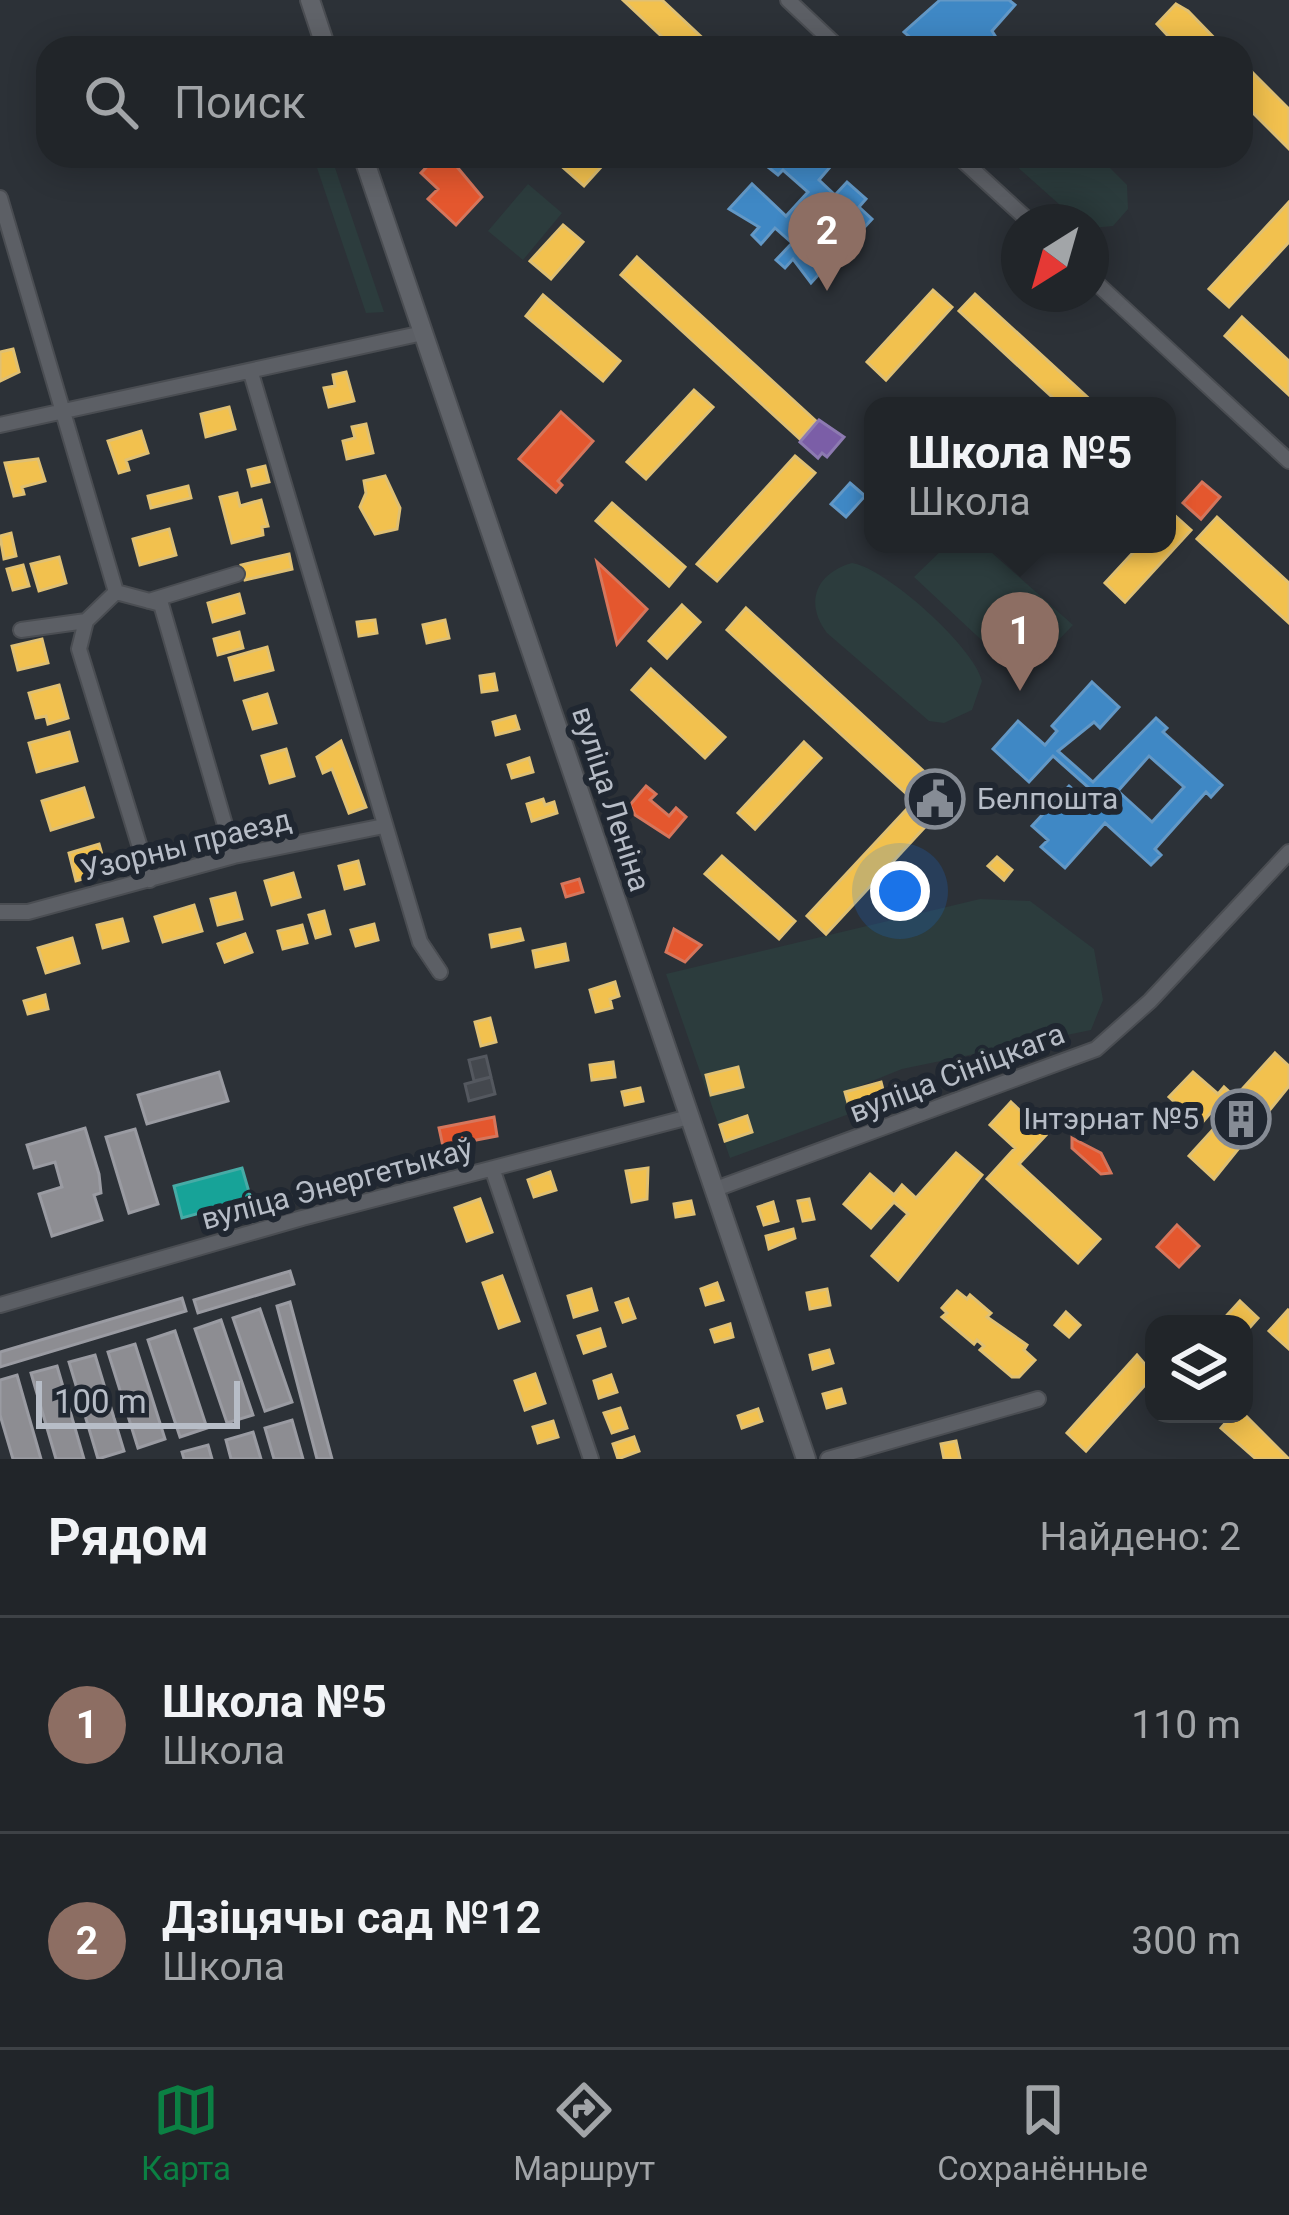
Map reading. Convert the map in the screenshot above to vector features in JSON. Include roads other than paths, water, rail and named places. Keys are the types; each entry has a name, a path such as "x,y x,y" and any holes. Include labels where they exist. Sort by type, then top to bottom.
{"main road":[{"path":"310,0 322,36"},
{"name":"вуліца Леніна","path":"367,168 806,1459"}],"street":[{"path":"788,0 826,36"},
{"path":"971,168 1010,204"},
{"path":"0,198 116,592"},
{"path":"1109,295 1289,460"},
{"path":"0,425 423,333"},
{"path":"251,373 420,943 440,972"},
{"path":"149,601 237,574"},
{"path":"116,592 161,604 235,856"},
{"path":"116,592 86,620 79,649 150,880"},
{"path":"21,630 86,620"},
{"name":"Узорны праезд","path":"0,912 28,912 235,856 384,826"},
{"name":"вуліца Сініцкага","path":"713,1190 1096,1048 1150,1000 1289,852"},
{"name":"вуліца Энергетыкаў","path":"0,1305 302,1218 689,1117"},
{"path":"493,1171 591,1459"},
{"path":"828,1459 1039,1399"}],"place":[{"name":"Дзіцячы сад №12","path":"827,291"},
{"name":"Школа №5","path":"1020,691"},
{"name":"Белпошта","path":"935,799"},
{"name":"Інтэрнат №5","path":"1241,1119"}]}
